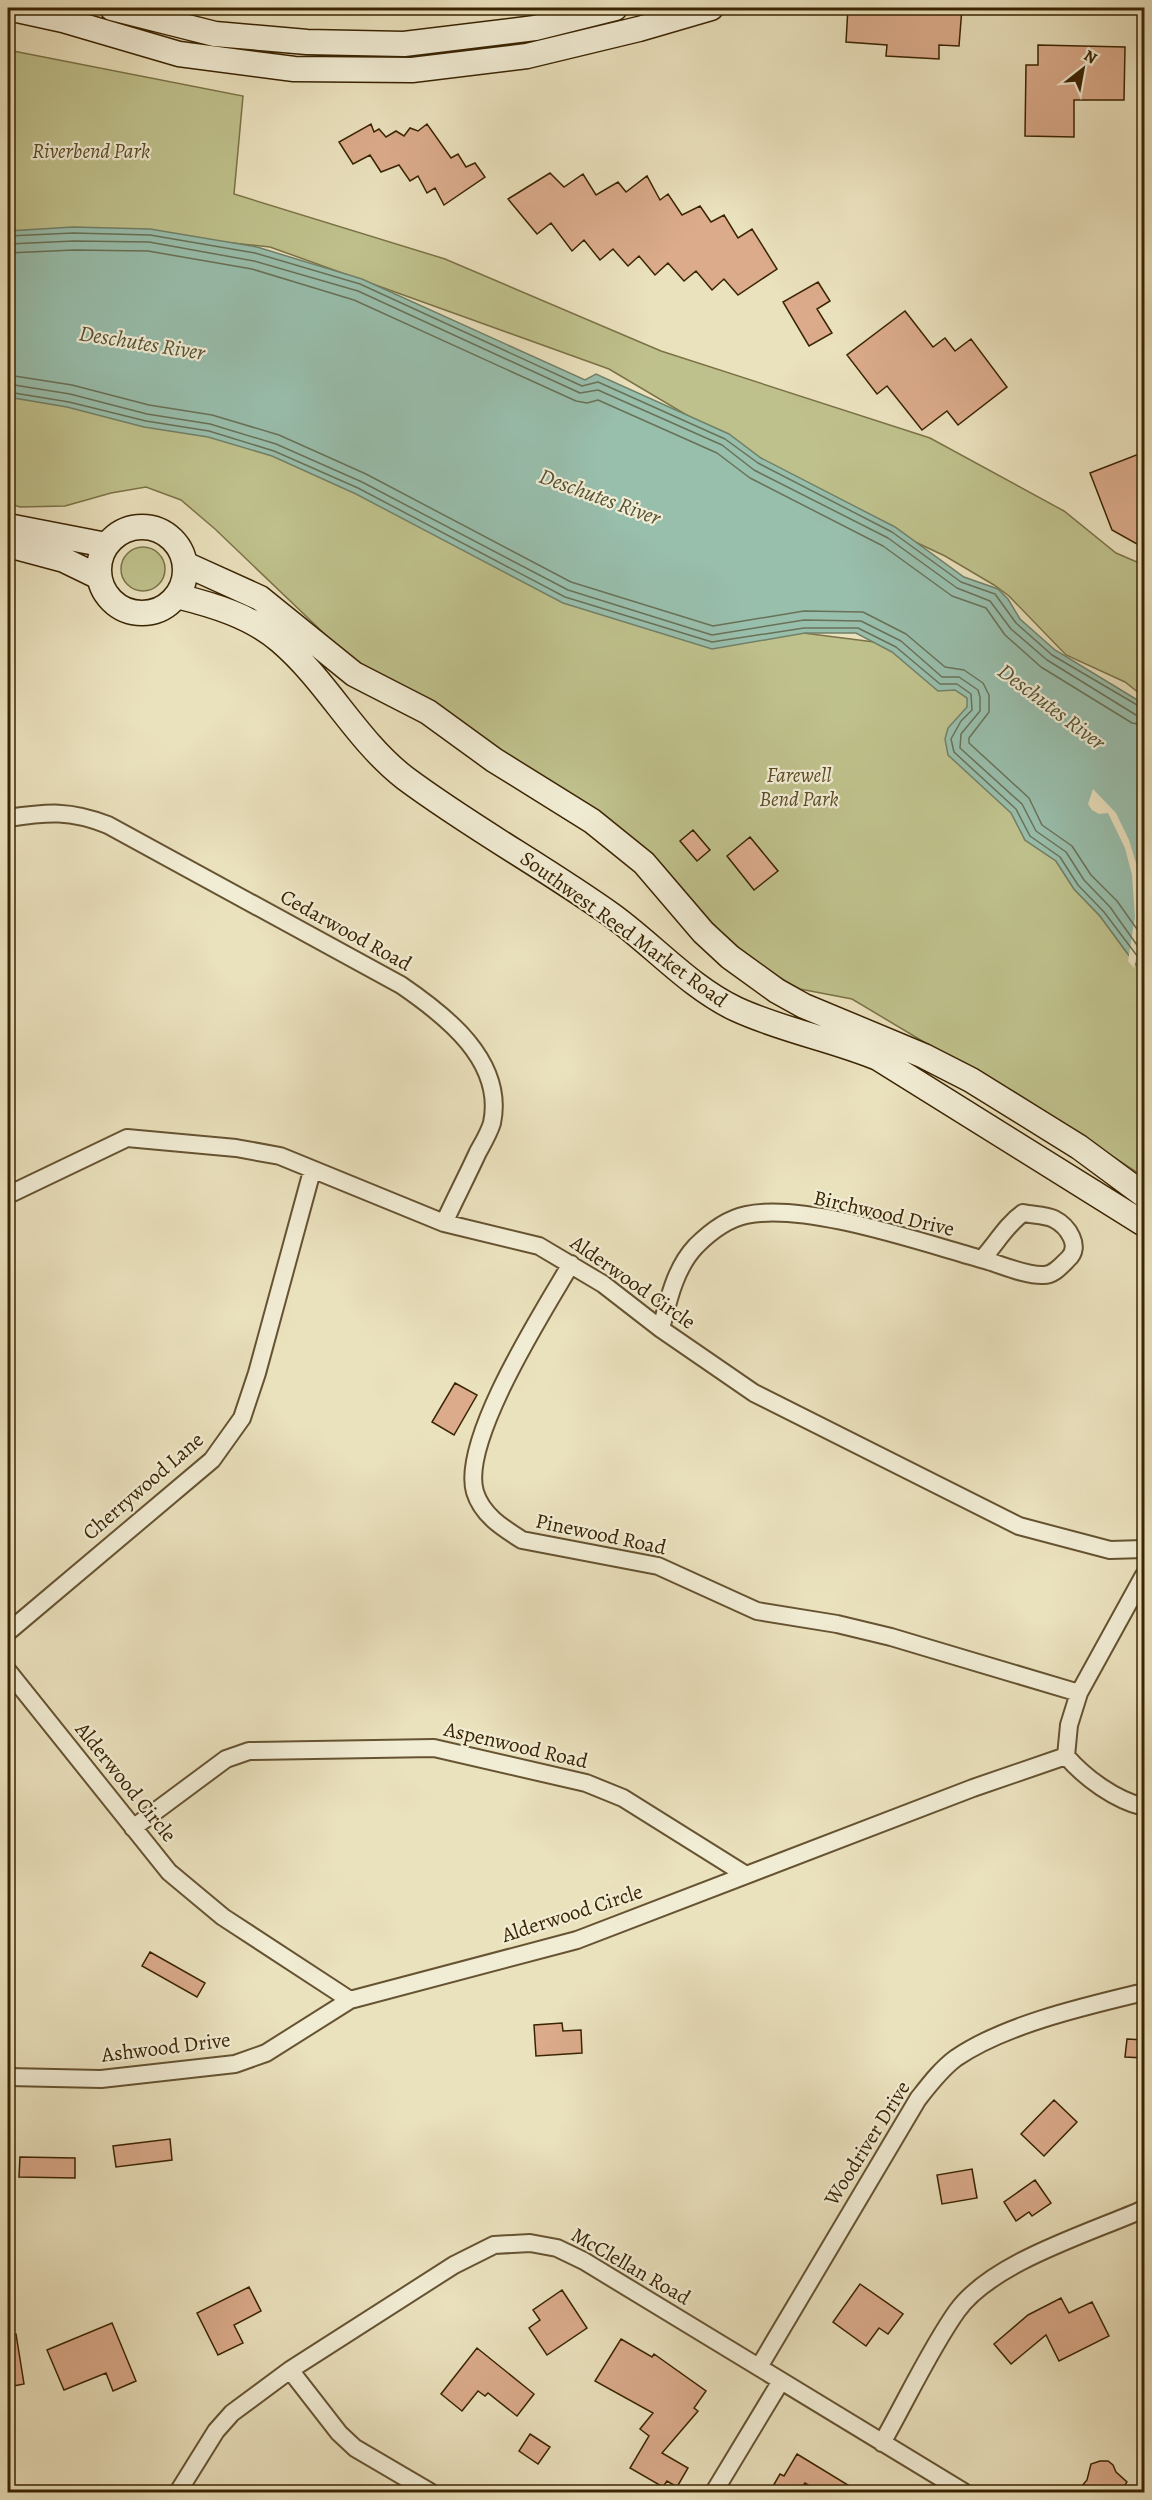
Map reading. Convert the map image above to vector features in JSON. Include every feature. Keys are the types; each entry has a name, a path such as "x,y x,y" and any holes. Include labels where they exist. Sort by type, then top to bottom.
{"main road":[{"path":"8,8 65,14 179,54 294,69 412,70 527,56 639,29 711,8"},
{"path":"112,8 215,34 307,42 404,44 535,28 615,8"},
{"path":"8,526 106,545"},
{"path":"145,527 159,530 176,544 185,564 185,575 177,596 167,606 153,612 132,612 112,602 103,590 98,566 106,545 117,535 130,529 145,527"},
{"path":"8,545 64,560 99,577"},
{"name":"Southwest Reed Market Road","path":"185,564 260,598 354,674 428,712 494,760 592,820 644,863 704,932 730,957 777,991 804,1006 924,1056 971,1080 1079,1147 1144,1195"},
{"name":"Southwest Reed Market Road","path":"177,596 230,612 279,640 302,662 369,743 404,777 579,892 629,928 716,998 748,1014 846,1045 878,1058 1144,1224"}],"street":[{"name":"Cedarwood Road","path":"8,818 51,813 80,814 108,825 400,985 436,1010 467,1040 486,1069 493,1095 491,1125 444,1223"},
{"name":"Alderwood Circle","path":"8,1195 127,1138 236,1148 280,1156 444,1223 539,1246 603,1284 661,1329 754,1393 1000,1517 1068,1541 1110,1550 1144,1549"},
{"name":"Cherrywood Lane","path":"8,1632 212,1460 232,1434 242,1418 257,1373 312,1171"},
{"name":"Birchwood Drive","path":"661,1329 680,1271 695,1247 720,1226 744,1215 771,1212 858,1225 1043,1276 1057,1270 1072,1256 1075,1245 1068,1230 1054,1219 1023,1213 1010,1222 1002,1238 982,1259"},
{"name":"Pinewood Road","path":"571,1264 507,1378 485,1429 474,1464 475,1491 484,1511 503,1528 522,1540 658,1566 757,1611 837,1624 891,1637 1079,1693"},
{"path":"1144,1575 1079,1693 1069,1725 1066,1756 1083,1775 1133,1804 1144,1807"},
{"name":"Alderwood Circle","path":"8,1671 170,1872 188,1889 261,1944 350,2000 577,1940 973,1788 1066,1756"},
{"name":"Aspenwood Road","path":"133,1828 226,1759 249,1751 434,1748 586,1783 623,1798 746,1875"},
{"name":"Woodriver Drive","path":"759,2367 918,2099 937,2076 956,2058 1032,2023 1079,2007 1144,1992"},
{"name":"Ashwood Drive","path":"8,2078 101,2079 235,2064 266,2053 350,2000"},
{"path":"882,2443 958,2310 988,2282 1013,2266 1144,2209"},
{"name":"McClellan Road","path":"178,2493 216,2431 232,2413 290,2370 454,2265 494,2245 530,2243 557,2248 584,2261 964,2493"},
{"path":"290,2370 339,2433 355,2448 430,2493"},
{"path":"714,2493 781,2381"}],"green space":[{"name":"Riverbend Park","path":"8,50 243,96 234,194 445,259 661,351 930,438 1064,511 1116,553 1144,565 1144,697 1125,682 1066,655 1009,596 994,585 945,556 845,509 609,369 270,247 194,239 8,250"},
{"name":"Farewell Bend Park","path":"8,377 161,408 741,625 890,644 967,698 1012,813 1025,840 1056,861 1074,889 1100,916 1127,953 1144,867 1144,1177 1016,1093 852,999 800,989 764,969 721,933 663,866 624,831 548,779 356,664 215,529 181,500 146,487 111,493 65,506 20,507 8,503"},
{"path":"143,547 158,554 165,569 158,584 143,591 128,584 121,569 128,554"}],"water":[{"name":"Deschutes River","path":"73,227 150,229 257,247 362,279 585,380 596,374 729,434 761,458 895,527 964,577 998,589 1008,599 1020,619 1055,650 1144,704 1144,972 1136,965 1100,916 1074,889 1056,861 1025,840 1011,813 948,755 945,739 948,728 967,707 967,698 955,690 938,691 892,652 856,633 805,633 712,649 563,603 356,494 272,456 208,437 144,427 67,407 8,397 8,231"}],"pier":[{"path":"1093,789 1116,813 1129,840 1140,876 1144,878 1140,941 1134,968 1128,961 1135,917 1132,875 1125,848 1108,813 1099,814 1088,804"}],"building":[{"path":"848,8 962,8 959,46 939,45 939,59 886,56 887,45 846,42"},
{"path":"1038,45 1125,47 1124,100 1074,100 1074,137 1025,136 1026,65 1038,65"},
{"path":"371,124 374,132 379,129 386,137 396,131 404,136 410,128 418,131 427,124 451,158 458,154 466,167 475,163 485,177 444,205 435,188 427,193 418,176 410,181 399,165 381,172 370,155 353,164 339,142"},
{"path":"550,173 564,187 583,174 596,195 618,182 626,192 647,176 660,200 668,194 682,215 700,206 711,222 724,215 738,238 752,229 777,269 738,295 724,279 712,290 696,271 684,281 668,263 655,275 639,256 628,266 613,249 600,260 584,240 572,251 551,223 537,234 508,199"},
{"path":"818,282 830,301 817,309 832,333 809,346 783,302"},
{"path":"905,311 933,347 945,338 955,351 971,339 1007,387 958,425 947,411 922,430 887,386 877,394 847,355"},
{"path":"1144,452 1144,548 1112,530 1090,473"},
{"path":"693,830 710,850 697,861 680,841"},
{"path":"750,837 778,871 754,890 727,856"},
{"path":"455,1383 477,1395 454,1435 432,1422"},
{"path":"150,1952 205,1983 197,1997 142,1966"},
{"path":"562,2023 563,2031 581,2030 582,2053 536,2056 534,2025"},
{"path":"1127,2039 1144,2040 1144,2058 1125,2057"},
{"path":"1054,2100 1077,2122 1044,2156 1021,2134"},
{"path":"170,2139 172,2160 116,2167 113,2146"},
{"path":"20,2157 75,2158 75,2178 19,2177"},
{"path":"972,2169 977,2198 942,2204 937,2175"},
{"path":"1035,2180 1051,2203 1032,2216 1029,2212 1016,2221 1004,2202"},
{"path":"860,2284 903,2314 888,2334 879,2328 866,2346 833,2322"},
{"path":"249,2287 261,2311 234,2325 243,2343 218,2355 197,2313"},
{"path":"562,2290 587,2328 547,2355 529,2328 540,2320 533,2310"},
{"path":"1061,2298 1069,2313 1092,2302 1109,2336 1059,2361 1046,2335 1011,2364 994,2344 1028,2315"},
{"path":"112,2323 136,2381 113,2391 106,2373 64,2390 47,2350"},
{"path":"16,2334 24,2384 8,2387 8,2335"},
{"path":"621,2339 652,2357 654,2354 706,2391 694,2408 698,2411 662,2453 688,2468 677,2487 667,2481 663,2487 630,2468 649,2436 640,2429 653,2413 595,2381"},
{"path":"477,2348 534,2394 517,2416 488,2393 485,2396 478,2391 462,2411 441,2394"},
{"path":"530,2434 550,2447 538,2464 519,2451"},
{"path":"797,2454 861,2493 821,2493 805,2483 802,2487 813,2493 769,2493 780,2474 784,2476"},
{"path":"1108,2461 1127,2482 1120,2493 1076,2493 1087,2480 1091,2464"}]}
